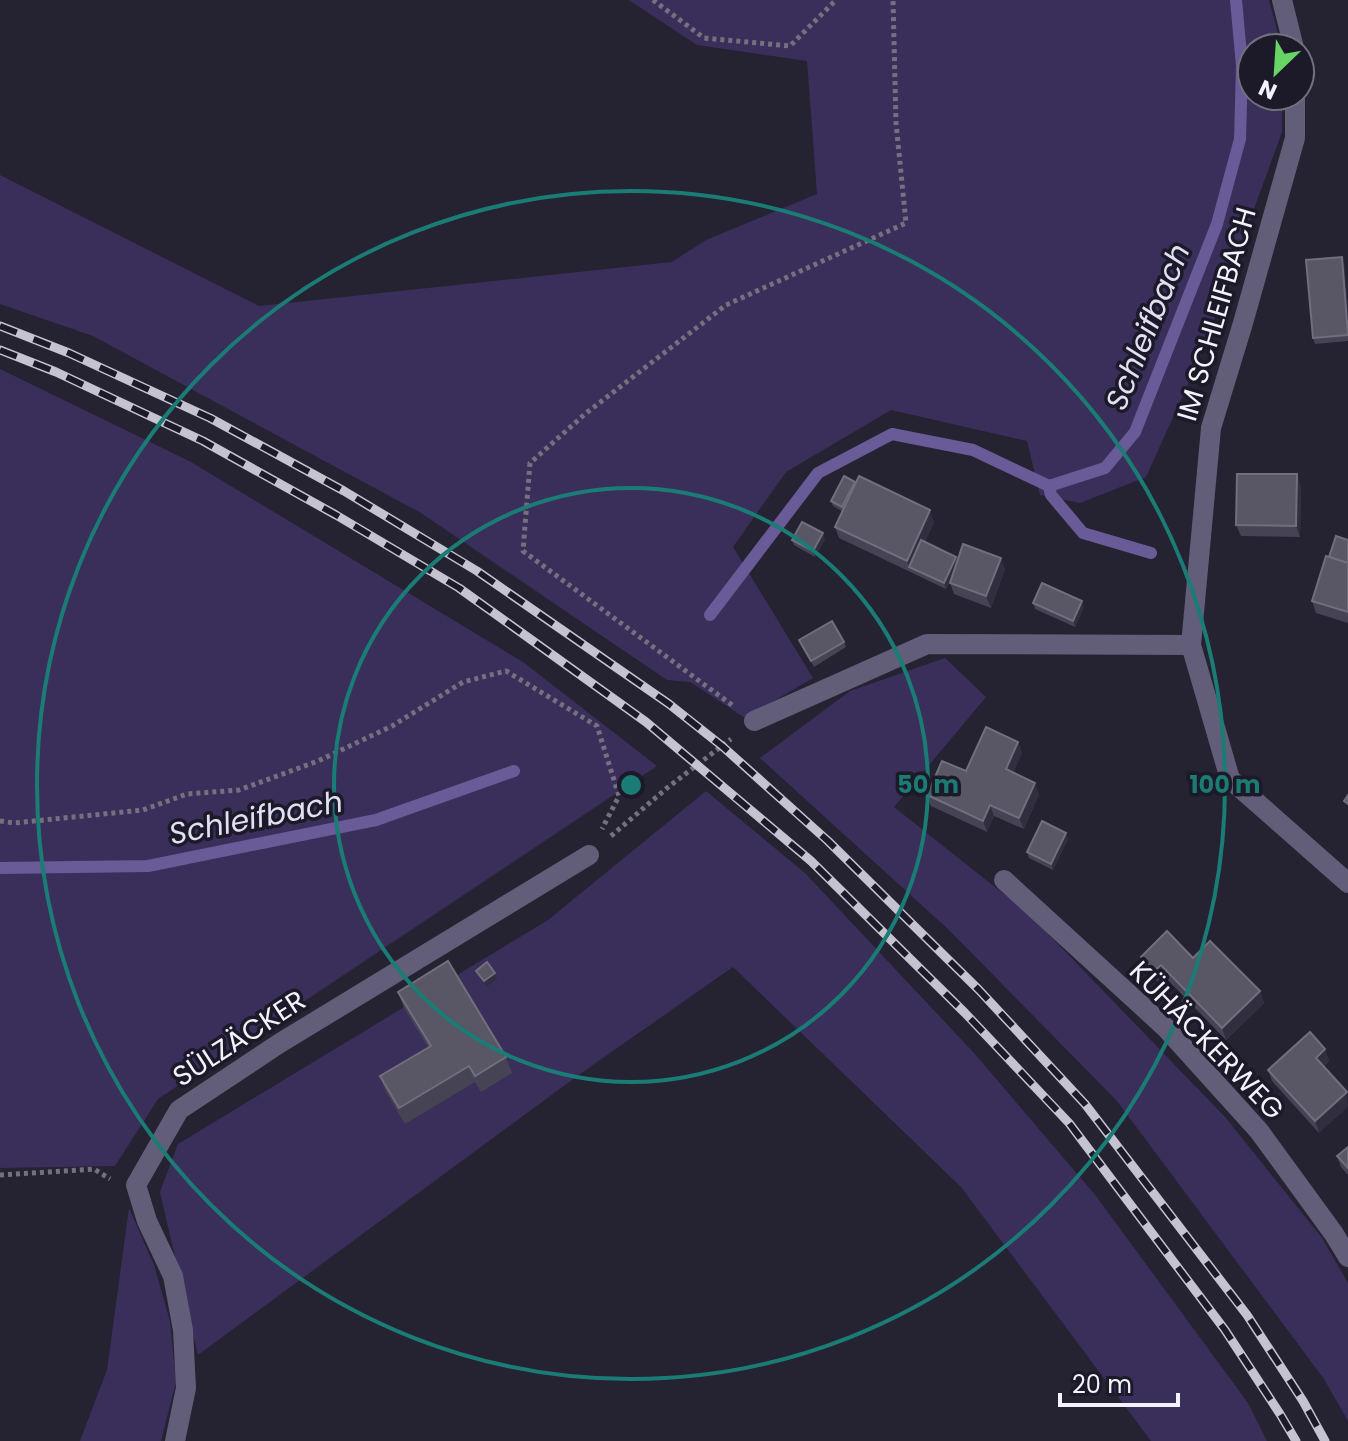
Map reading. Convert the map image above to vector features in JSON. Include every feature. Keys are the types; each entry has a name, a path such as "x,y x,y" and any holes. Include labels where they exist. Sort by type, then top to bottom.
{"street":[{"path":"1282,0 1290,32"},
{"name":"IM SCHLEIFBACH","path":"1295,112 1295,138 1211,428 1191,645 1230,779 1348,883"},
{"path":"754,721 927,644 1191,645"},
{"name":"SÜLZÄCKER","path":"138,1196 136,1185 179,1110 280,1043 589,855"},
{"name":"KÜHÄCKERWEG","path":"1004,880 1176,1040 1259,1131 1348,1257"},
{"path":"138,1196 173,1276 183,1330 186,1388 175,1441"}],"path":[{"path":"653,0 704,38 790,46 836,0"},
{"path":"589,855 667,788 754,721 523,551 530,463 585,414 726,305 906,223 896,123 893,0"},
{"path":"0,821 14,823 143,810 187,794 239,790 318,761 379,732 463,682 506,671 597,726 619,796 589,855"},
{"path":"0,1175 94,1169 138,1196"}],"shaded area":[{"path":"629,0 1269,0 1278,32 1236,32 1236,112 1282,112 1282,132 1199,360 1146,477 1080,503 1040,495 1027,441 891,410 786,472 733,547 813,678 745,718 690,682 667,680 421,513 93,336 0,304 0,175 259,306 672,262 706,240 817,194 807,61 697,45"},
{"path":"0,369 191,462 523,662 657,766 158,1099 115,1166 0,1168"},
{"path":"945,658 986,697 894,807 1029,914 1226,1118 1322,1238 1348,1283 1348,1421 1324,1379 1117,1101 949,930 760,758 850,691"},
{"path":"706,791 805,873 974,1053 1096,1196 1248,1403 1267,1441 1151,1441 961,1187 733,967 580,1074 198,1355 160,1192 178,1144 548,920"},
{"path":"129,1208 154,1265 170,1321 176,1382 161,1441 80,1441 107,1370"}],"building":[{"path":"1342,257 1348,335 1313,338 1306,260"},
{"path":"1237,474 1297,474 1296,526 1236,525"},
{"path":"844,476 855,482 842,507 831,501"},
{"path":"859,476 930,510 907,561 835,527"},
{"path":"802,522 823,533 813,551 792,540"},
{"path":"1336,536 1348,540 1348,563 1329,557"},
{"path":"921,540 956,557 944,583 909,567"},
{"path":"963,544 1001,558 986,596 950,583"},
{"path":"1326,556 1348,563 1348,612 1312,601"},
{"path":"1042,583 1082,601 1073,621 1033,603"},
{"path":"832,621 844,642 811,661 799,640"},
{"path":"986,727 1018,742 1006,769 1035,783 1019,818 990,805 983,821 927,795 942,761 966,771"},
{"path":"1042,821 1066,833 1051,864 1027,852"},
{"path":"1167,931 1193,958 1210,941 1260,991 1222,1028 1161,965 1154,971 1141,957"},
{"path":"448,961 506,1057 475,1076 469,1066 399,1108 380,1076 431,1046 398,992"},
{"path":"487,962 495,973 484,981 476,971"},
{"path":"1310,1032 1325,1049 1316,1058 1347,1092 1315,1121 1268,1070"},
{"path":"1348,1147 1348,1168 1337,1156"}],"waterway":[{"name":"Schleifbach","path":"710,615 818,473 892,434 973,450 1049,486 1105,468 1135,432 1217,224 1240,139 1242,66 1236,0"},
{"path":"1049,486 1051,495 1083,533 1151,553"},
{"name":"Schleifbach","path":"0,868 148,866 376,820 514,771"}],"railway":[{"path":"0,326 69,353 210,418 344,491 477,571 669,704 722,746 828,841 979,990 1085,1104 1247,1315 1325,1441"},
{"path":"0,350 56,372 203,441 336,515 459,588 646,722 811,861 965,1013 1069,1123 1225,1330 1296,1441"}]}
